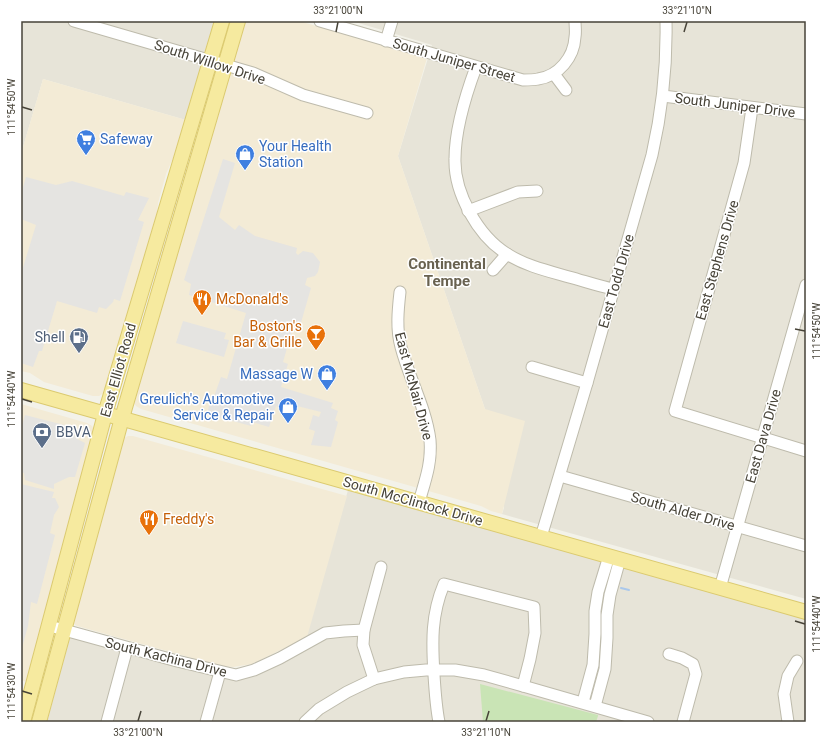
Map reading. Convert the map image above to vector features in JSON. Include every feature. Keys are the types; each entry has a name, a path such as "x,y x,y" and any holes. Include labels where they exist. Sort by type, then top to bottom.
{"main road":[{"name":"East Elliot Road","path":"23,722 105,414 222,21"},
{"name":"East Elliot Road","path":"39,722 60,629 238,21"},
{"path":"164,214 183,208"},
{"name":"South McClintock Drive","path":"21,390 806,612"}],"street":[{"name":"South Willow Drive","path":"74,21 225,64 253,73 302,95 368,113"},
{"name":"South Juniper Street","path":"320,21 522,80 539,79 554,74"},
{"path":"386,41 392,21"},
{"path":"566,90 554,74 565,64 572,52 575,37 575,21"},
{"name":"East Todd Drive","path":"541,537 560,476 652,155 663,96 666,21"},
{"path":"476,67 456,135 454,160 459,186 468,211 478,227 489,240 507,254 539,269 613,289"},
{"name":"South Juniper Drive","path":"663,96 806,114"},
{"name":"East Stephens Drive","path":"752,108 744,163 675,411 762,438"},
{"path":"468,211 518,192 536,191"},
{"path":"493,270 507,254"},
{"name":"East Dava Drive","path":"720,588 806,285"},
{"name":"East McNair Drive","path":"400,292 397,319 401,346 425,418 430,441 430,467 418,502"},
{"path":"532,367 587,383"},
{"path":"762,438 806,451"},
{"name":"South Alder Drive","path":"560,476 806,546"},
{"path":"583,702 593,665 595,611 598,592 614,558"},
{"path":"595,706 605,669 608,638 608,614 614,558"},
{"path":"374,679 363,645 364,630 381,567"},
{"path":"439,722 436,708 432,643 438,600 444,584 534,608 535,633 530,659 522,686"},
{"name":"South Kachina Drive","path":"60,629 127,648 236,675 254,670 325,634 364,630"},
{"path":"107,722 127,648"},
{"path":"669,654 682,658 693,664 696,674 683,722"},
{"path":"788,722 784,694 788,676 797,661"},
{"path":"305,722 319,709 347,692 374,679 404,672 434,670 455,670 484,675 583,702 643,721"},
{"path":"206,722 220,672"}],"shaded area":[{"path":"21,21 215,21 186,120 43,79 21,154"},
{"path":"244,21 299,21 427,58 398,156 485,409 525,421 502,514 481,506 141,409 133,402"},
{"path":"352,21 806,21 806,599 502,514 504,508 485,409 398,156 432,45"},
{"path":"43,79 186,120 180,142 166,174 158,203 156,224 104,393 99,396 93,396 44,382 30,373 21,371 21,154"},
{"path":"223,159 235,163 219,217 235,230 239,225 255,236 297,248 296,253 298,255 303,251 313,253 320,262 318,272 315,276 307,278 305,285 311,288 300,326 294,324 283,362 288,364 281,387 333,403 331,408 338,411 335,420 338,422 331,447 311,445 315,431 309,429 313,415 319,417 321,412 289,404 287,410 276,406 269,427 252,422 251,426 207,414 210,402 212,402 221,377 227,379 246,313 189,295 191,284 184,280"},
{"path":"26,177 56,185 72,181 124,196 126,192 149,198 138,220 144,222 120,301 114,299 106,309 99,307 97,313 57,301 42,351 39,351 33,367 21,363 21,274 36,225 21,219 21,194"},
{"path":"183,321 226,333 224,339 229,340 224,357 176,343"},
{"path":"21,404 87,423 92,426 94,430 27,682 21,680"},
{"path":"25,415 76,428 74,435 77,439 85,443 75,477 69,477 54,484 54,489 25,480 24,473 21,472 21,429"},
{"path":"128,436 133,436 347,496 307,637 252,664 233,667 221,666 74,624 73,622 121,442"},
{"path":"350,483 806,612 806,722 47,722 71,633 236,675 304,645"},
{"path":"21,484 54,492 52,498 55,498 59,507 54,515 50,533 55,535 37,604 31,602 28,626 21,651"}],"green space":[{"path":"480,684 598,716 596,722 483,722"}],"waterway":[{"path":"621,588 629,590"}],"place":[{"name":"Safeway","path":"86,156"},
{"name":"Your Health Station","path":"245,171"},
{"name":"McDonald's","path":"202,316"},
{"name":"Boston's Bar & Grille","path":"316,351"},
{"name":"Shell","path":"79,354"},
{"name":"Massage W","path":"327,391"},
{"name":"Greulich's Automotive Service & Repair","path":"288,424"},
{"name":"BBVA","path":"42,449"},
{"name":"Freddy's","path":"149,536"}],"district":[{"name":"Continental Tempe","path":"447,272"}]}
